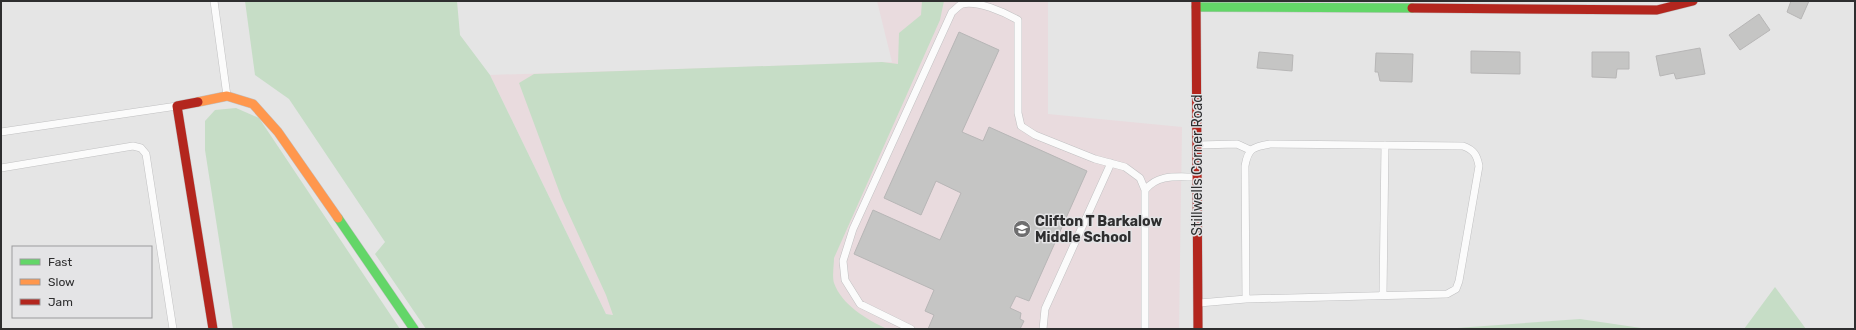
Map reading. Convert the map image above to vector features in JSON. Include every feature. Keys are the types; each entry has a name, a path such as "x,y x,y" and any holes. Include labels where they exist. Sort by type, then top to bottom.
{"street":[{"path":"1196,4 1232,6 1657,10 1670,8 1693,1"},
{"name":"Stillwells Corner Road","path":"1196,4 1198,329"},
{"path":"213,329 177,106 227,96 253,104 278,132 414,329"}],"lane":[{"path":"214,1 227,96"},
{"path":"911,329 860,304 845,280 843,261 853,229 952,12 962,4 972,1 994,6 1018,20 1018,113 1022,126 1035,135 1095,159 1125,167 1134,172 1140,178 1145,190 1145,329"},
{"path":"1,132 177,106"},
{"path":"1197,145 1237,144 1250,150"},
{"path":"1198,303 1246,299 1447,294 1456,289 1460,281 1479,166 1478,157 1474,151 1463,146 1270,144 1256,146 1250,150 1245,166 1246,299"},
{"path":"1383,295 1385,145"},
{"path":"1,168 133,146 141,148 146,154 173,329"},
{"path":"1043,329 1046,309 1111,163"},
{"path":"1145,190 1150,183 1158,179 1168,177 1197,177"}],"shaded area":[{"path":"877,1 1048,1 1048,114 1182,127 1179,329 716,329 606,314 490,75 892,62"}],"green space":[{"path":"245,1 457,1 460,35 490,75 606,314 613,315 606,295 562,199 519,83 534,74 882,62 898,64 899,33 921,15 922,1 944,1 940,20 834,258 833,280 843,298 863,316 887,329 426,329 375,254 385,242 289,99 255,75"},
{"path":"236,108 259,118 400,329 233,329 205,150 205,121 215,110"},
{"path":"1775,287 1806,329 1744,329"},
{"path":"1580,319 1648,329 1443,329"}],"building":[{"path":"1791,1 1809,1 1801,19 1787,12"},
{"path":"1759,14 1770,30 1740,50 1729,35"},
{"path":"959,32 999,50 962,132 983,141 989,127 1087,171 1029,301 1016,296 1010,308 1021,313 1020,319 1024,321 1020,329 928,329 934,315 925,311 934,290 854,254 873,210 940,240 961,193 936,181 921,215 884,198"},
{"path":"1700,48 1705,74 1676,79 1674,73 1660,76 1656,56"},
{"path":"1471,51 1520,52 1520,74 1471,73"},
{"path":"1259,52 1293,55 1292,71 1257,68"},
{"path":"1592,52 1629,52 1629,69 1617,69 1616,78 1592,77"},
{"path":"1376,53 1413,54 1412,82 1380,81 1378,72 1375,72"}],"traffic: fast":[{"path":"1196,7 1412,8"},
{"path":"338,218 414,329"}],"traffic: slow":[{"path":"198,102 227,96 253,104 278,132 338,218"}],"traffic: jam":[{"path":"1196,1 1198,329"},
{"path":"1412,8 1657,10 1693,1"},
{"path":"198,102 177,106 213,329"}],"place":[{"name":"Clifton T Barkalow Middle School","path":"1022,229"}]}
